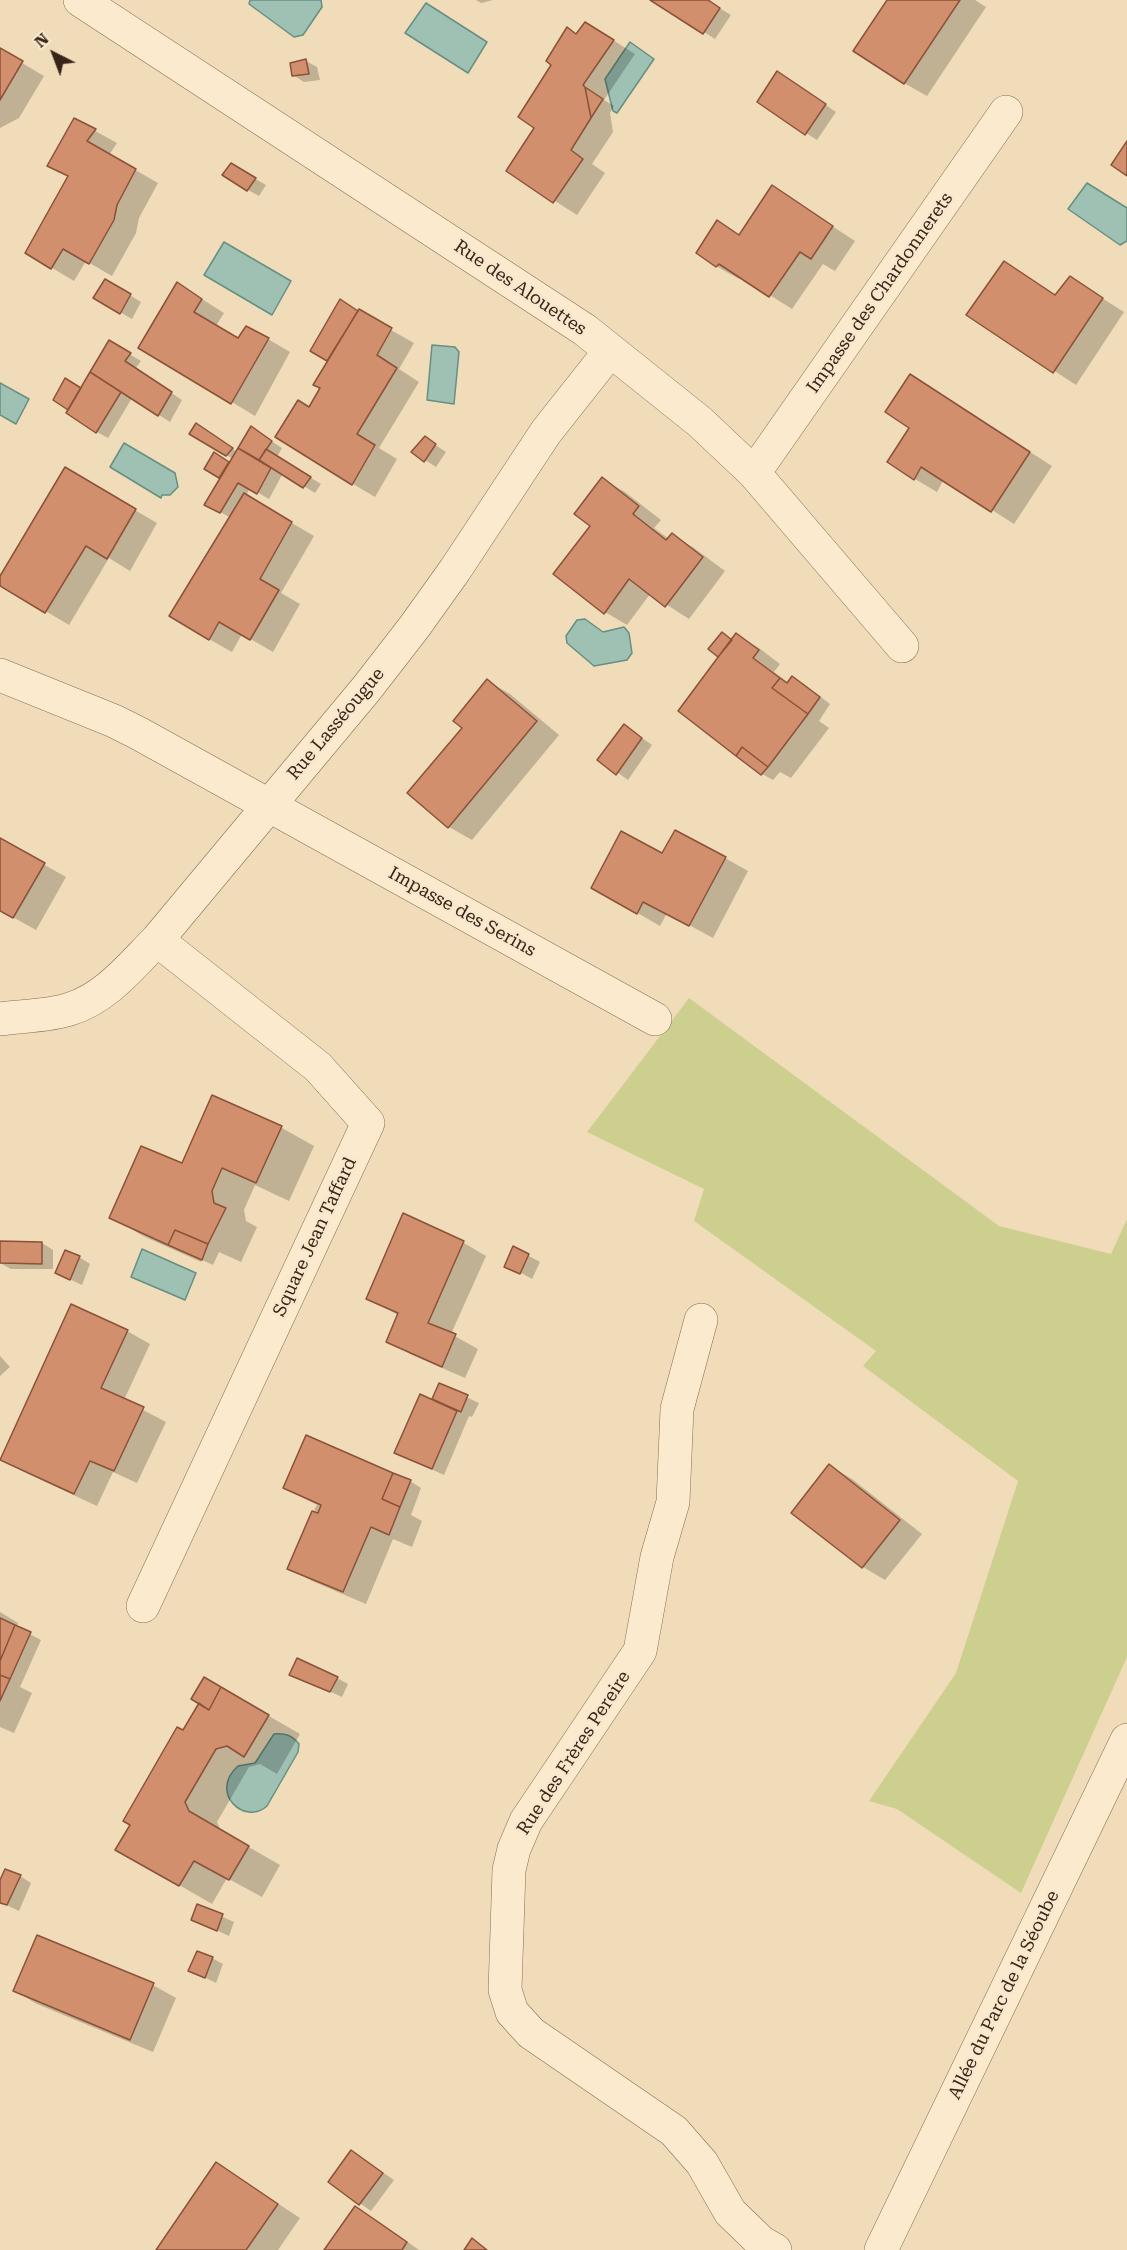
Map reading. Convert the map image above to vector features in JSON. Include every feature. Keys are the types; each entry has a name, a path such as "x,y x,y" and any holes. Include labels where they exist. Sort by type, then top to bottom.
{"street":[{"name":"Rue des Alouettes","path":"80,0 114,9 585,330 700,422 754,473 902,646"},
{"name":"Impasse des Chardonnerets","path":"754,473 1006,112"},
{"name":"Rue Lasséougue","path":"0,1019 69,1010 96,998 120,978 157,940 367,688 415,626 455,570 546,432 610,351"},
{"name":"Impasse des Serins","path":"0,675 114,721 655,1019"},
{"name":"Square Jean Taffard","path":"143,1606 369,1123 318,1067 157,940"},
{"name":"Rue des Frères Pereire","path":"701,1320 677,1409 673,1502 657,1557 640,1651 526,1821 514,1849 509,1870 505,1990 512,2012 531,2033 674,2131 702,2163 730,2212 761,2242 775,2250"},
{"name":"Allée du Parc de la Séoube","path":"881,2250 1127,1740"}],"green space":[{"path":"689,998 999,1226 1111,1254 1127,1219 1127,1657 1021,1893 897,1809 869,1801 956,1673 1018,1481 863,1366 876,1351 694,1221 704,1189 587,1132"}],"shaded area":[{"path":"250,0 321,0 322,7 303,35 294,37 249,4"},
{"path":"426,3 487,42 468,73 405,33"},
{"path":"630,42 654,59 617,113 613,111 605,79"},
{"path":"1087,183 1127,208 1127,241 1120,245 1068,209"},
{"path":"224,242 291,281 272,315 204,275"},
{"path":"432,345 455,347 459,352 454,404 427,400"},
{"path":"0,383 29,399 16,424 0,415"},
{"path":"124,443 175,473 178,487 170,495 162,495 161,498 110,467"},
{"path":"585,619 603,632 624,627 629,633 632,653 627,660 594,666 567,643 566,636 577,620"},
{"path":"142,1249 196,1273 185,1300 131,1277"},
{"path":"274,1734 285,1734 294,1738 299,1744 298,1752 267,1806 258,1811 249,1812 240,1809 228,1796 227,1786 230,1776 238,1766 255,1763"}],"building":[{"path":"650,0 708,0 720,8 703,34"},
{"path":"887,0 960,0 904,84 853,51"},
{"path":"585,22 614,40 583,85 591,118 571,150 583,159 553,203 506,171 534,128 518,117 551,65 546,61 567,27 576,34"},
{"path":"0,48 23,61 0,100"},
{"path":"306,59 309,74 292,76 290,63"},
{"path":"777,71 826,104 805,135 757,102"},
{"path":"585,87 603,99 591,118"},
{"path":"74,118 96,129 87,141 136,169 117,205 114,220 89,264 63,249 51,269 25,253 68,176 47,166"},
{"path":"1127,141 1127,176 1111,165"},
{"path":"231,163 256,178 247,191 222,175"},
{"path":"772,185 833,226 811,259 800,252 769,297 719,264 716,267 696,253 717,220 739,235"},
{"path":"1004,261 1055,295 1070,276 1103,298 1053,373 966,315"},
{"path":"105,279 131,294 120,314 93,298"},
{"path":"177,282 202,299 194,312 238,338 246,326 269,338 231,404 138,348"},
{"path":"340,299 358,311 327,361 310,351"},
{"path":"359,309 392,328 377,355 397,368 357,434 375,445 352,485 275,437 298,400 309,407 320,388 313,385"},
{"path":"109,340 131,353 125,361 172,392 158,416 90,372"},
{"path":"90,372 121,392 96,433 66,413"},
{"path":"910,374 1030,452 991,512 921,467 914,480 887,462 909,428 885,412"},
{"path":"65,378 81,388 68,410 53,400"},
{"path":"196,423 233,448 226,456 189,434"},
{"path":"251,426 272,441 259,460 238,448"},
{"path":"425,436 436,444 424,462 411,452"},
{"path":"238,448 271,468 257,494 238,483 220,513 204,505"},
{"path":"266,449 311,477 303,488 259,460"},
{"path":"214,452 229,462 219,478 204,469"},
{"path":"65,467 136,509 107,559 86,546 45,613 0,586 0,576"},
{"path":"602,477 639,506 633,514 666,540 672,533 703,557 665,607 629,579 604,614 553,574 590,526 574,514"},
{"path":"244,493 292,522 260,579 279,590 250,640 219,622 209,640 169,616"},
{"path":"722,632 732,640 718,657 708,649"},
{"path":"736,633 759,650 753,658 780,678 772,688 808,714 768,767 742,747 736,756 678,711"},
{"path":"792,676 820,697 808,714 772,688 780,678 787,683"},
{"path":"487,679 537,721 448,828 407,793 462,728 453,721"},
{"path":"624,724 642,738 616,775 597,760"},
{"path":"742,747 768,767 761,775 736,756"},
{"path":"675,830 726,857 689,926 643,902 637,914 591,888 621,831 662,853"},
{"path":"0,838 45,863 13,918 0,911"},
{"path":"212,1095 282,1126 256,1183 222,1168 212,1191 214,1203 226,1208 208,1244 175,1230 168,1245 109,1218 141,1146 182,1163"},
{"path":"403,1213 464,1241 428,1323 456,1334 442,1367 386,1342 398,1313 366,1299"},
{"path":"175,1230 208,1244 202,1260 168,1245"},
{"path":"0,1241 42,1242 42,1264 0,1263"},
{"path":"513,1246 529,1254 520,1274 504,1267"},
{"path":"65,1250 80,1256 70,1280 55,1273"},
{"path":"71,1304 128,1330 101,1388 144,1407 114,1471 90,1461 74,1494 0,1460"},
{"path":"439,1383 468,1395 461,1412 432,1399"},
{"path":"420,1394 457,1411 432,1469 394,1453"},
{"path":"306,1435 393,1473 382,1499 400,1507 389,1535 371,1527 343,1592 287,1569 312,1511 318,1513 321,1505 283,1488"},
{"path":"829,1464 900,1520 862,1568 791,1513"},
{"path":"393,1473 411,1480 400,1507 382,1499"},
{"path":"0,1618 15,1625 0,1661"},
{"path":"15,1625 31,1632 10,1679 0,1675 0,1661"},
{"path":"297,1658 338,1677 330,1692 289,1675"},
{"path":"0,1675 10,1679 0,1701"},
{"path":"204,1677 221,1687 209,1710 191,1699"},
{"path":"221,1687 269,1715 244,1757 227,1746 216,1749 185,1802 189,1811 249,1846 229,1880 194,1861 179,1886 115,1850 130,1825 123,1821 177,1727 183,1730 199,1703 209,1710"},
{"path":"5,1869 21,1875 7,1905 0,1903 0,1880"},
{"path":"197,1904 223,1914 217,1931 191,1920"},
{"path":"37,1935 154,1983 130,2040 13,1991"},
{"path":"197,1951 213,1957 205,1978 188,1971"},
{"path":"351,2150 383,2173 359,2205 328,2182"},
{"path":"216,2162 278,2204 246,2250 156,2250"},
{"path":"355,2206 407,2242 402,2250 324,2250"},
{"path":"472,2238 487,2250 464,2250"}]}
